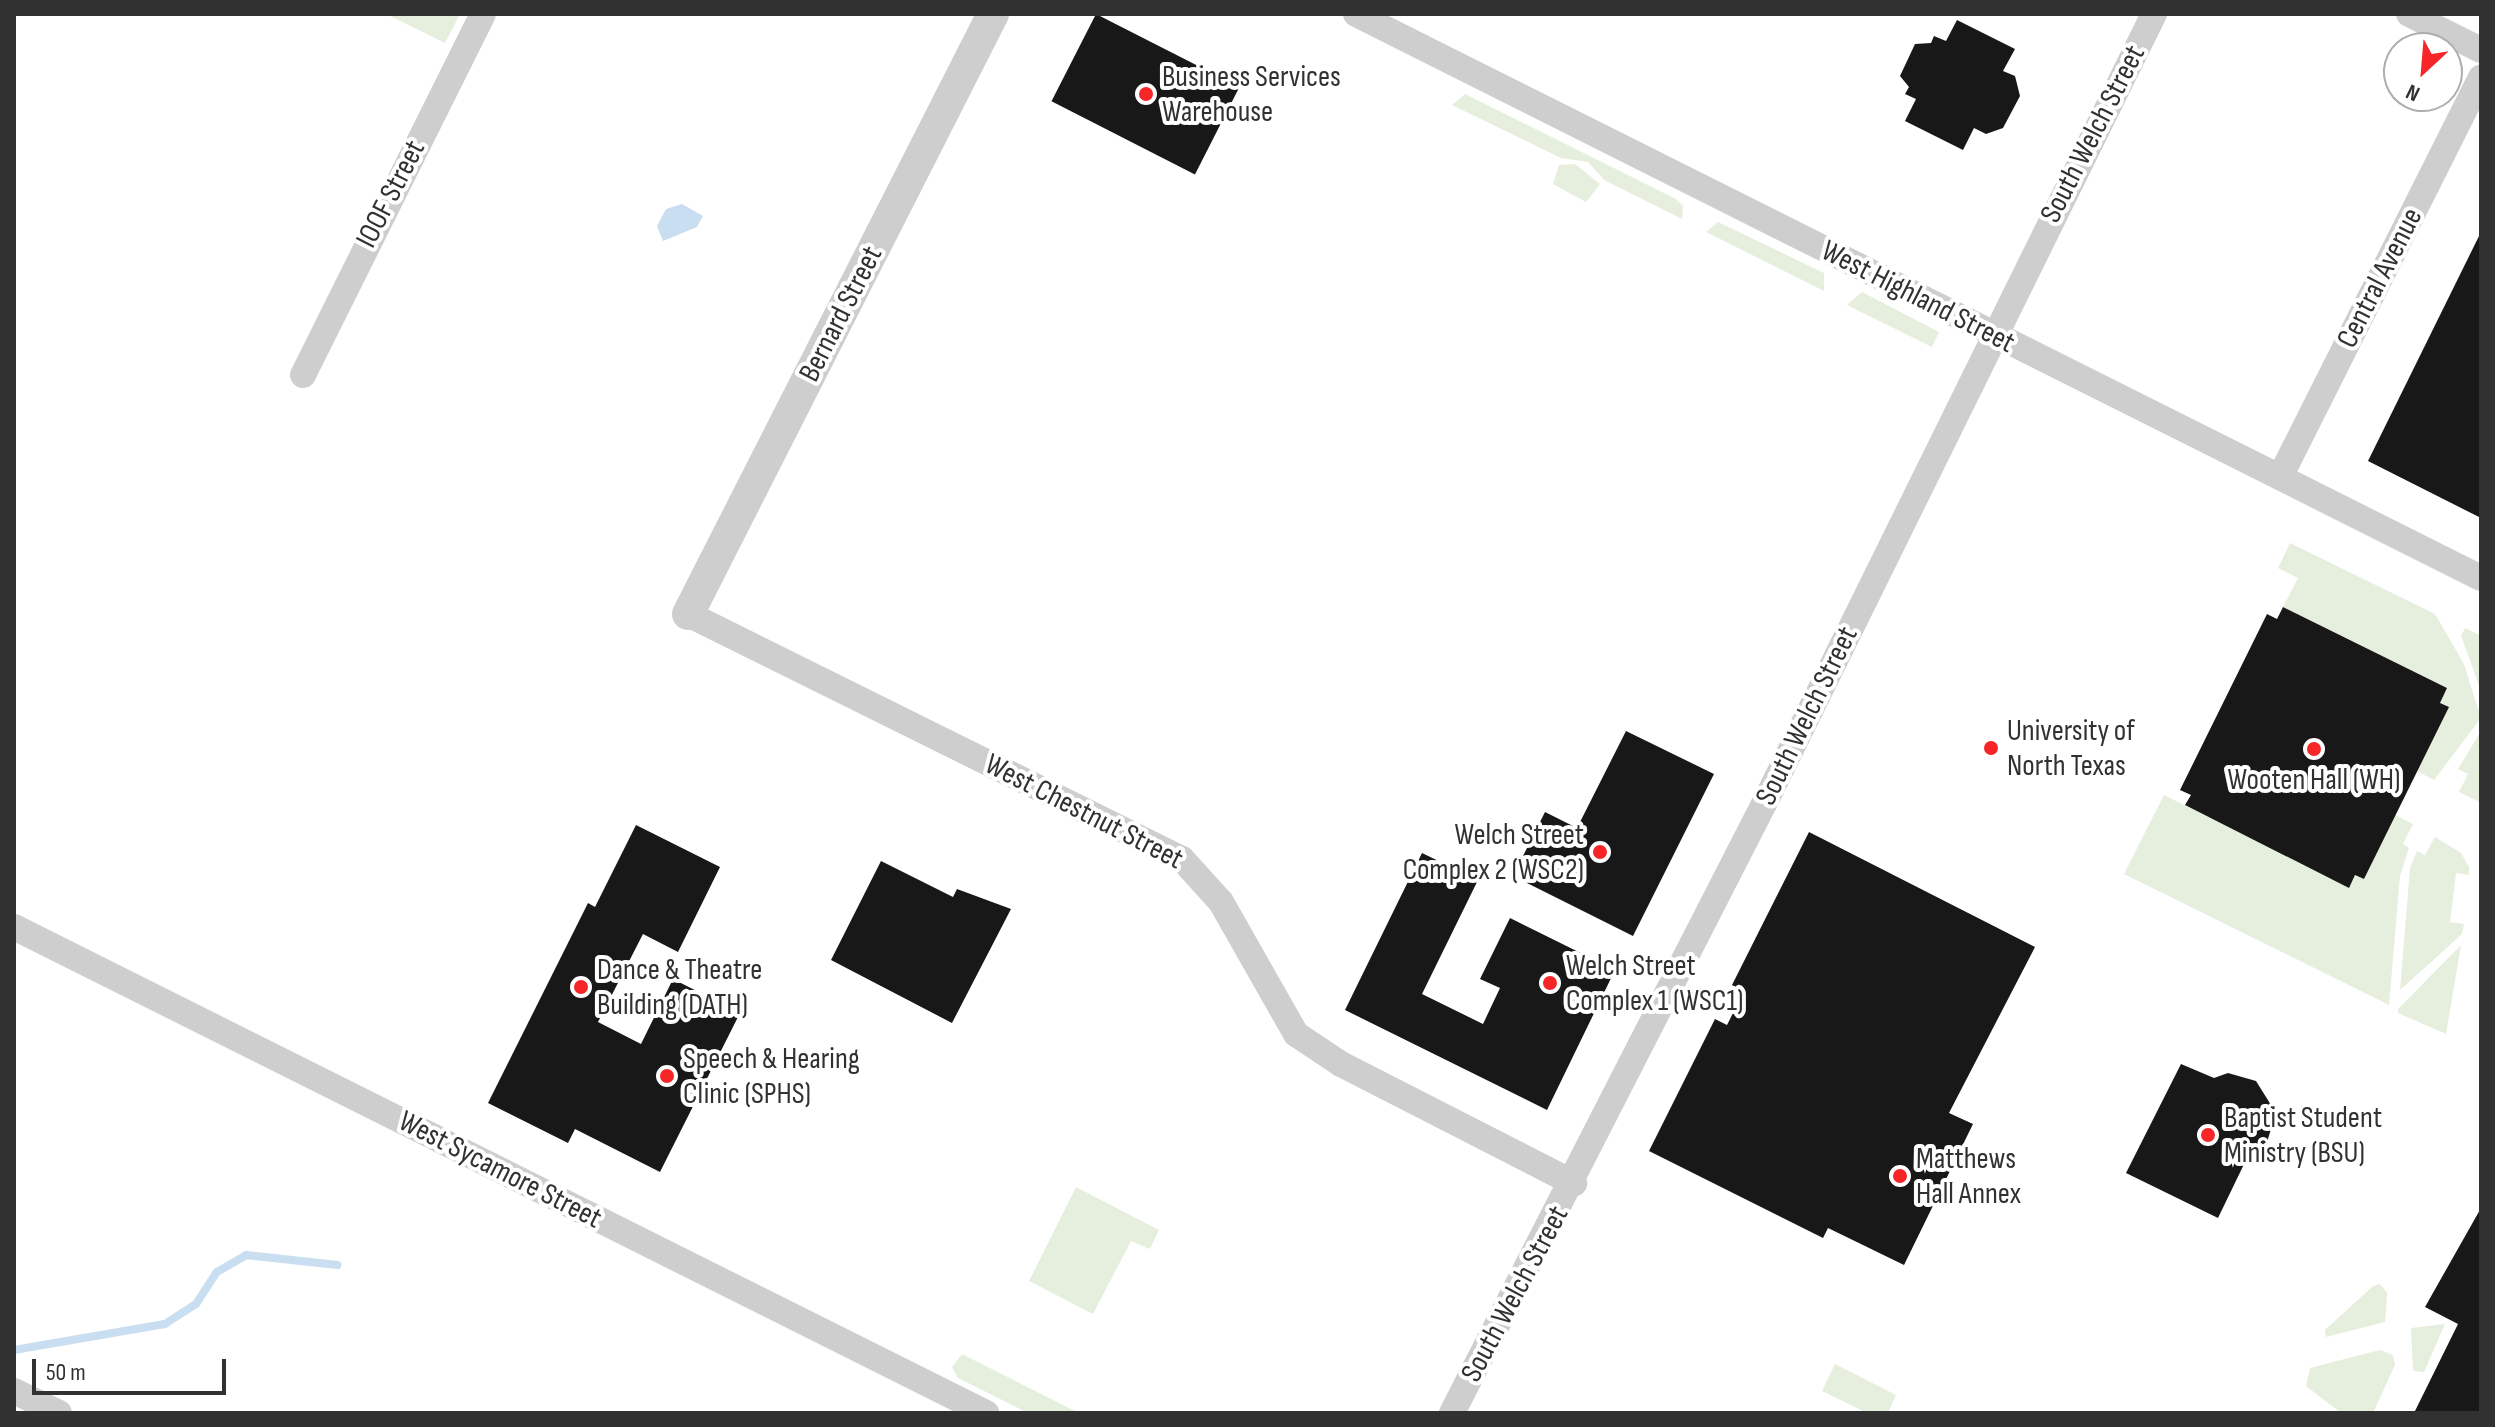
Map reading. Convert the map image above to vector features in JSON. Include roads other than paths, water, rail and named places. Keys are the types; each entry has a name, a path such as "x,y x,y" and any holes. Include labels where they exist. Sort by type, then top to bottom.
{"street":[{"name":"IOOF Street","path":"303,375 483,14"},
{"name":"Bernard Street","path":"688,614 993,14"},
{"name":"West Highland Street","path":"1356,14 2481,578"},
{"name":"South Welch Street","path":"1452,1413 1574,1183 2154,14"},
{"path":"2409,14 2481,50"},
{"name":"Central Avenue","path":"2280,477 2481,78"},
{"name":"West Chestnut Street","path":"688,614 1182,859 1221,902 1296,1034 1341,1064 1574,1183"},
{"name":"West Sycamore Street","path":"14,927 986,1413"},
{"path":"14,1391 59,1413"}],"water":[{"path":"682,204 703,216 697,227 663,241 657,226 666,209"}],"waterway":[{"path":"14,1350 165,1324 196,1304 217,1272 246,1255 337,1265"}],"place":[{"name":"Business Services Warehouse","path":"1146,94"},
{"name":"University of North Texas","path":"1991,748"},
{"name":"Wooten Hall (WH)","path":"2314,749"},
{"name":"Welch Street Complex 2 (WSC2)","path":"1600,852"},
{"name":"Welch Street Complex 1 (WSC1)","path":"1550,983"},
{"name":"Dance & Theatre Building (DATH)","path":"581,987"},
{"name":"Speech & Hearing Clinic (SPHS)","path":"667,1076"},
{"name":"Baptist Student Ministry (BSU)","path":"2208,1135"},
{"name":"Matthews Hall Annex","path":"1900,1176"}]}
